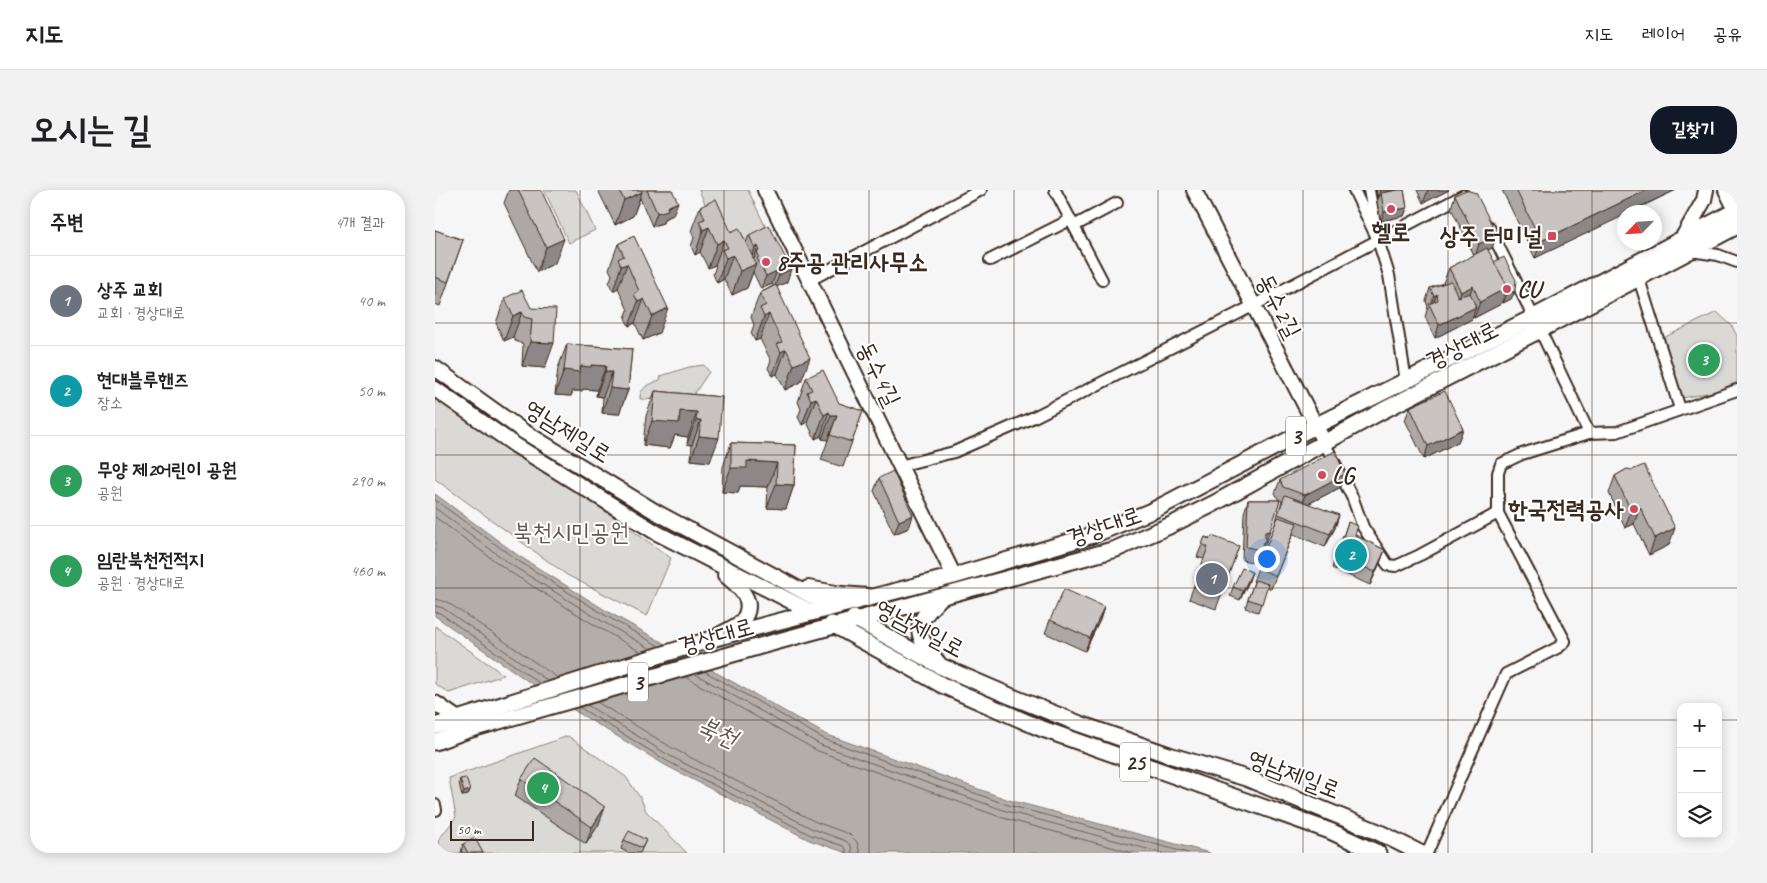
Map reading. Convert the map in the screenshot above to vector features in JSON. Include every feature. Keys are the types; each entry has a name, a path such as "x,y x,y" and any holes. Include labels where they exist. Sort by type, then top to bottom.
{"main road":[{"name":"경상대로","path":"435,726 463,725 511,718 764,645 1117,549 1213,504 1324,442 1639,279 1737,211"},
{"name":"경상대로","path":"435,742 490,708 715,638 954,576 1093,536 1154,510 1315,426 1533,317 1687,244 1737,226"},
{"path":"940,598 921,620 919,630 923,641 940,666"},
{"name":"영남제일로","path":"833,607 940,666 1081,724 1169,755 1246,778 1378,832 1420,853"},
{"name":"영남제일로","path":"812,612 942,685 1040,728 1330,831 1378,853"}],"street":[{"name":"동수4길","path":"765,190 954,576"},
{"path":"808,281 981,190"},
{"path":"1055,190 1102,280"},
{"name":"동수2길","path":"1194,190 1324,442"},
{"path":"1354,190 1378,240"},
{"path":"1369,190 1378,240 1389,275 1406,381"},
{"path":"1707,190 1687,244 1737,262"},
{"path":"1726,190 1737,211"},
{"path":"899,466 954,452 1034,417 1378,240 1473,194"},
{"path":"991,260 1117,203"},
{"path":"1485,218 1589,433"},
{"path":"1639,279 1680,409"},
{"name":"영남제일로","path":"435,368 531,436 656,512 833,607"},
{"name":"영남제일로","path":"435,389 515,445 657,534 812,612"},
{"path":"1427,853 1506,674 1559,647 1565,641 1498,513 1501,464 1522,454 1589,433 1617,432 1737,390"},
{"path":"1324,442 1353,499 1363,527 1388,565 1396,566 1420,555 1498,513"},
{"path":"711,562 744,592 748,607 742,621 715,638"},
{"path":"792,585 841,594 874,596"},
{"path":"435,703 463,725"}],"green space":[{"path":"544,190 576,190 595,230 569,243"},
{"path":"699,190 748,190 768,232 734,247 708,211"},
{"path":"1717,312 1732,326 1737,336 1737,382 1716,391 1683,398 1663,338"},
{"path":"704,365 709,372 692,397 685,401 640,399 641,392 649,385 660,380 661,376 689,367"},
{"name":"북천시민공원","path":"435,390 671,558 647,616 567,575 435,479"},
{"path":"435,626 504,675 449,693 435,684"},
{"path":"568,736 626,777 641,799 646,811 687,853 438,853 440,838 456,817 449,778"}],"water":[{"name":"북천","path":"435,494 519,556 605,610 825,734 1009,800 1210,853 847,853 809,840 665,765 542,691 435,616"}],"building":[{"path":"518,190 541,190 564,239 546,247"},
{"path":"619,190 641,190 642,192 624,200"},
{"path":"647,190 672,190 678,202 667,207 668,210 657,213"},
{"path":"1404,190 1407,208 1384,212 1381,193"},
{"path":"1466,190 1476,193 1497,235 1479,244 1455,195"},
{"path":"1516,190 1647,190 1541,241"},
{"path":"716,199 731,232 739,228 756,264 740,271 733,255 726,258 722,250 728,248 724,240 717,244 709,227 703,230 699,221 705,219 700,207"},
{"path":"769,225 791,269 779,275 777,271 766,276 757,258 759,257 757,252 760,251 758,246 755,248 749,235"},
{"path":"435,230 463,240 448,282 435,277"},
{"path":"634,236 668,308 652,316 644,299 638,302 634,294 639,291 627,264 621,266 618,259 624,256 618,244"},
{"path":"1487,248 1508,287 1480,302 1473,286 1461,292 1449,268"},
{"path":"1504,257 1516,280 1515,291 1507,294 1508,287 1494,262"},
{"path":"1451,281 1458,297 1470,293 1476,307 1439,325 1429,304 1438,300 1437,294 1434,296 1430,288"},
{"path":"776,285 810,358 794,365 786,349 781,352 777,344 782,342 769,314 764,317 760,308 766,305 760,293"},
{"path":"522,290 531,308 556,309 554,343 530,342 532,319 524,317 522,312 513,316 505,298"},
{"path":"567,344 632,349 628,390 610,388 612,372 605,372 606,366 581,366 580,372 564,370"},
{"path":"823,370 839,403 863,411 852,442 830,435 837,415 831,415 829,412 824,415 816,398 811,400 807,392 812,390 806,378"},
{"path":"655,391 722,397 719,438 699,436 701,420 696,420 697,412 680,411 679,423 652,421"},
{"path":"1445,391 1463,429 1428,446 1410,407"},
{"path":"731,443 796,445 794,485 776,484 777,463 747,461 747,468 731,468"},
{"path":"1335,451 1345,474 1305,495 1283,487 1280,480"},
{"path":"1644,465 1675,528 1655,538 1640,507 1631,511 1615,476 1627,469 1632,470"},
{"path":"893,471 913,515 899,521 879,478"},
{"path":"1285,495 1339,515 1330,534 1278,514"},
{"path":"1248,500 1280,500 1270,531 1265,532 1265,542 1263,542 1261,550 1246,547"},
{"path":"1278,517 1297,523 1276,576 1258,568"},
{"path":"1348,522 1358,526 1355,535 1385,550 1375,572 1337,555"},
{"path":"1212,536 1239,546 1221,596 1194,586 1208,547 1202,544 1205,537 1209,539"},
{"path":"1242,568 1252,572 1243,591 1233,587"},
{"path":"1255,580 1268,584 1262,604 1248,599"},
{"path":"1064,589 1104,607 1090,638 1050,620"},
{"path":"535,758 605,807 592,827 521,779"},
{"path":"466,778 470,790 464,792 460,779"},
{"path":"629,831 646,840 642,848 624,840"},
{"path":"475,838 483,853 468,853 463,844"}],"place":[{"name":"헬로","path":"1391,209"},
{"name":"상주 터미널","path":"1552,236"},
{"name":"8주공 관리사무소","path":"766,262"},
{"name":"CU","path":"1507,289"},
{"name":"무양 제2어린이 공원","path":"1704,360"},
{"name":"LG","path":"1322,475"},
{"name":"한국전력공사","path":"1634,509"},
{"name":"현대블루핸즈","path":"1351,555"},
{"name":"상주 교회","path":"1212,579"},
{"name":"임란북천전적지","path":"543,788"}]}
